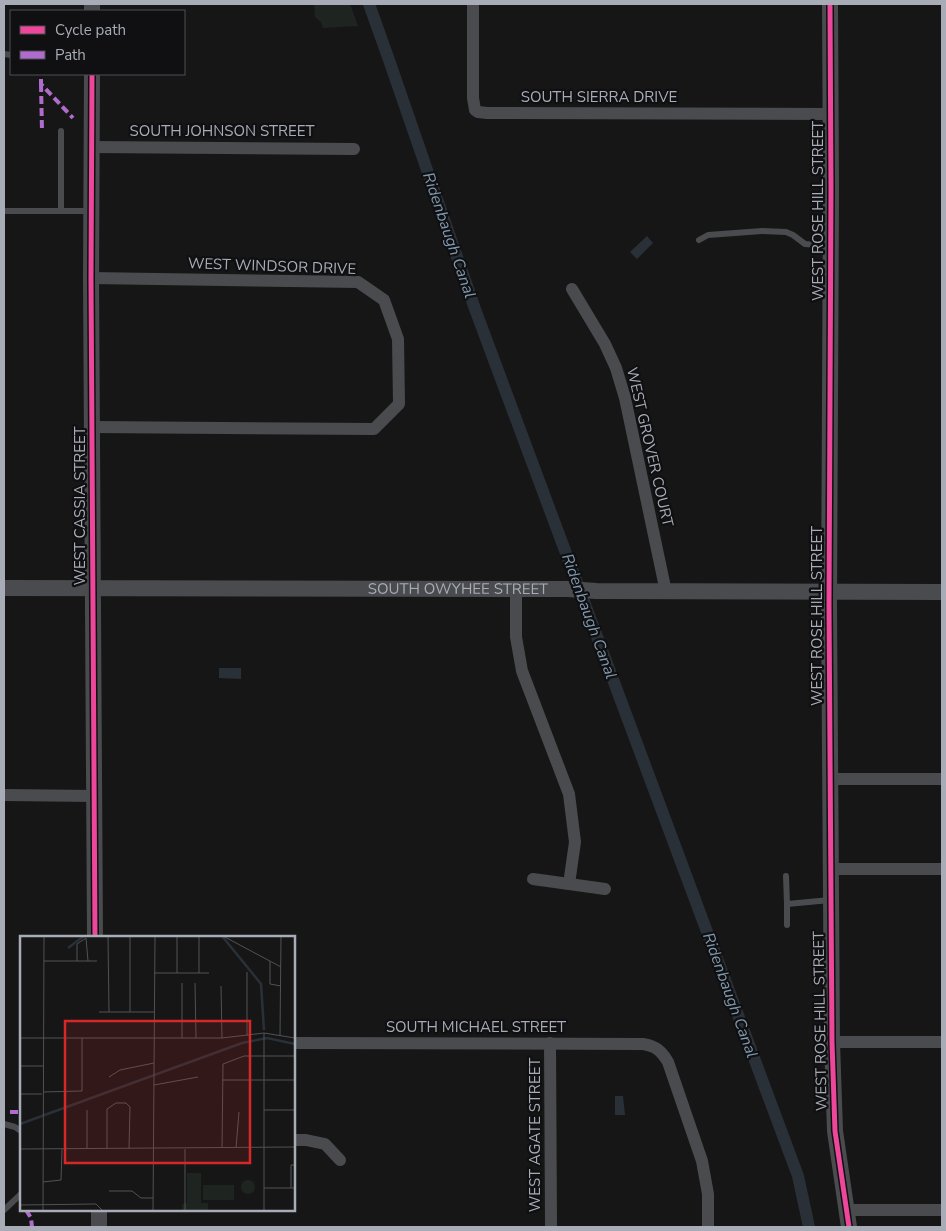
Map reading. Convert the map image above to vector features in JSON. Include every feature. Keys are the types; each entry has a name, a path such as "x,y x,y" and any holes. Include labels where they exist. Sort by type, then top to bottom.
{"street":[{"name":"SOUTH SIERRA DRIVE","path":"473,4 473,98 475,110 478,112 830,114"},
{"name":"WEST ROSE HILL STREET","path":"830,4 829,592 832,1042 834,1132 849,1227"},
{"name":"WEST CASSIA STREET","path":"92,75 91,278 95,936"},
{"name":"SOUTH JOHNSON STREET","path":"91,146 354,149"},
{"name":"WEST WINDSOR DRIVE","path":"91,278 358,282 384,300 398,339 399,404 374,429 92,427"},
{"name":"WEST GROVER COURT","path":"572,289 606,344 616,368 625,398 666,592"},
{"name":"SOUTH OWYHEE STREET","path":"4,588 942,592"},
{"path":"516,589 516,637 522,671 569,794 575,842 569,884"},
{"path":"831,779 942,779"},
{"path":"4,795 94,796"},
{"path":"831,869 942,869"},
{"path":"533,879 605,889"},
{"path":"832,1042 942,1042"},
{"name":"SOUTH MICHAEL STREET","path":"295,1043 643,1044 658,1048 668,1062 702,1161 708,1194 708,1227"},
{"name":"WEST AGATE STREET","path":"550,1043 551,1227"},
{"path":"295,1140 325,1144 340,1160"},
{"path":"846,1210 942,1210"},
{"path":"99,1211 99,1227"}],"lane":[{"path":"61,131 61,211"},
{"path":"4,211 91,211"},
{"path":"700,240 708,234 762,231 786,232 794,235 805,244 830,246"},
{"path":"786,876 787,925"},
{"path":"787,904 831,900"},
{"path":"4,1124 20,1130"},
{"path":"4,1210 20,1195"}],"shaded area":[{"path":"314,4 350,4 358,26 323,28 321,22 315,17"},
{"path":"647,236 653,243 637,259 630,252"},
{"path":"219,668 241,668 241,679 219,678"},
{"path":"615,1096 623,1096 625,1115 615,1115"}],"waterway":[{"name":"Ridenbaugh Canal","path":"369,4 475,309 798,1176 809,1227"}],"marked path":[{"path":"41,79 41,84 73,118"},
{"path":"41,84 42,131"},
{"path":"10,1112 20,1112"},
{"path":"27,1211 31,1218 32,1227"}],"cycle path":[{"path":"830,4 829,605 832,1042 835,1131 849,1227"},
{"path":"92,75 91,278 95,936"}]}
